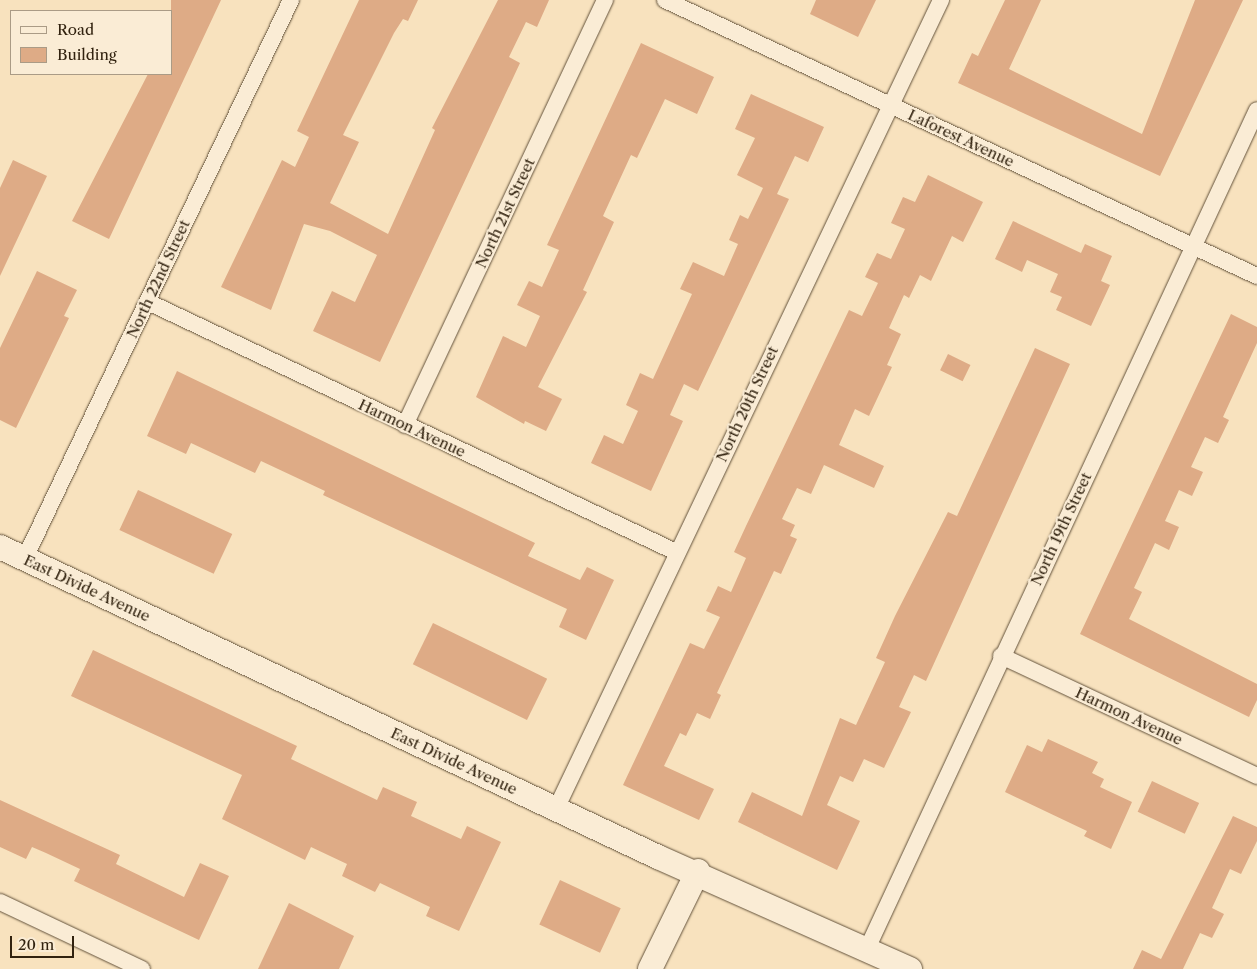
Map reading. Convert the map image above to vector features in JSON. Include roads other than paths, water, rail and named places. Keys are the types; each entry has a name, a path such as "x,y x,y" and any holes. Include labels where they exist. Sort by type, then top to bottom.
{"street":[{"name":"North 22nd Street","path":"25,558 291,0"},
{"name":"North 21st Street","path":"405,425 605,0"},
{"name":"Laforest Avenue","path":"665,0 1257,276"},
{"name":"North 20th Street","path":"556,809 676,552 941,0"},
{"name":"North 19th Street","path":"867,949 1001,656 1257,110"},
{"name":"Harmon Avenue","path":"148,302 676,552"},
{"name":"East Divide Avenue","path":"0,547 556,809 698,871 910,969"},
{"name":"Harmon Avenue","path":"1001,656 1257,776"},
{"path":"650,969 698,871"},
{"path":"1,904 142,969"}]}
